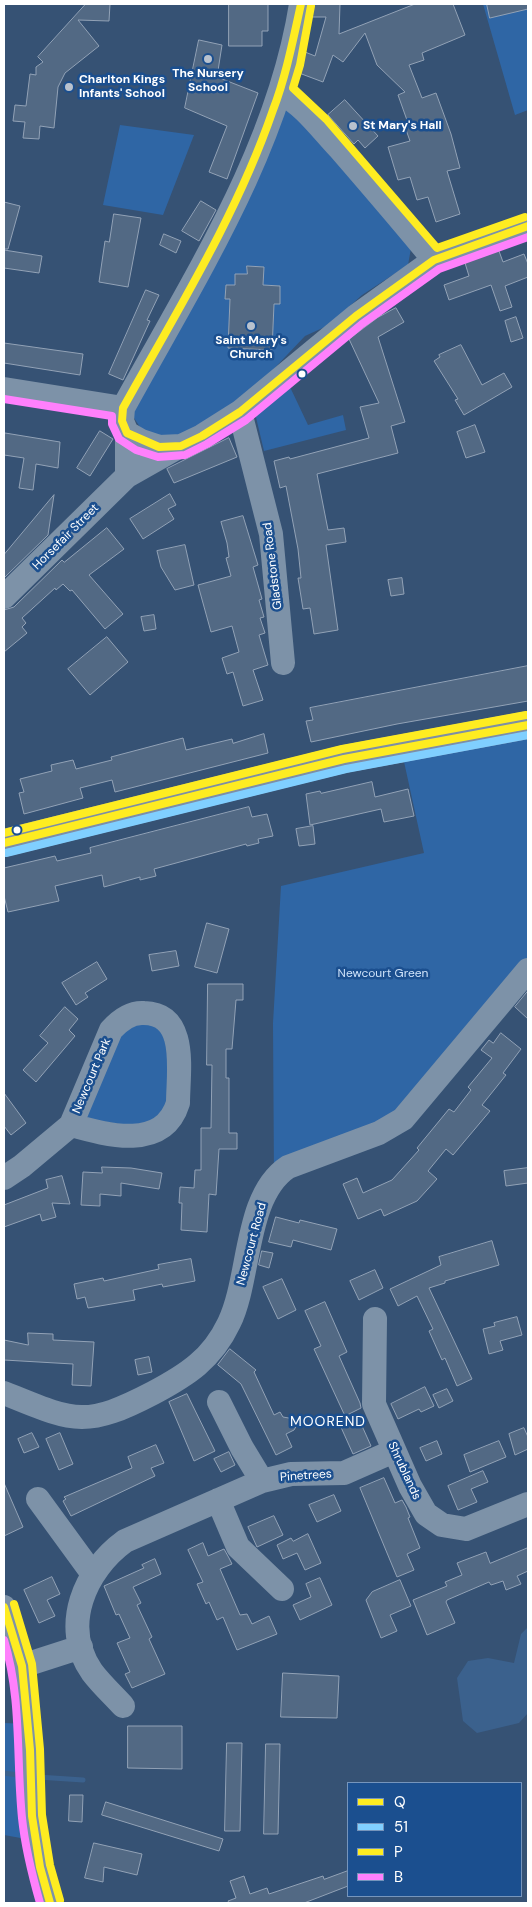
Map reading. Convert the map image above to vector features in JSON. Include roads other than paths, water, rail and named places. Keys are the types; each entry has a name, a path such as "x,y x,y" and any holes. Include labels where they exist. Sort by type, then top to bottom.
{"main road":[{"path":"4,843 344,759 528,725"}],"street":[{"path":"127,476 127,433 122,421 123,408 213,244 240,189 281,93 291,56 301,4"},
{"path":"281,93 294,100 320,128 391,207 434,260"},
{"name":"Horsefair Street","path":"4,596 74,530 127,476 202,436 240,412 356,316 434,260 528,226"},
{"path":"4,389 123,408"},
{"name":"Gladstone Road","path":"240,412 271,534 283,663"},
{"name":"Horsefair Street","path":"127,433 140,441 159,446 181,446"},
{"name":"Newcourt Road","path":"4,1393 67,1418 92,1417 121,1410 183,1377 194,1369 213,1349 235,1308 257,1217 266,1193 276,1176 288,1167 379,1133 403,1119 528,970"},
{"name":"Newcourt Park","path":"4,1178 22,1166 71,1125 111,1030 117,1023 124,1017 142,1012 151,1013 166,1021 177,1034 178,1103 175,1112 166,1124 153,1133 138,1137 90,1130 71,1125"},
{"name":"Shrublands","path":"375,1319 374,1404 394,1452 426,1514 442,1525 458,1529 474,1527 528,1504"},
{"path":"219,1402 242,1448 262,1481"},
{"name":"Pinetrees","path":"123,1706 92,1672 81,1647 78,1620 80,1606 92,1573 101,1561 126,1541 262,1481 291,1474 344,1473 394,1452"},
{"path":"38,1499 92,1573"},
{"path":"218,1500 238,1547 282,1589"},
{"path":"4,1607 22,1666 30,1750 30,1795 37,1850 50,1903"},
{"path":"22,1666 81,1647"}],"waterway":[{"path":"4,1773 25,1776"},
{"path":"38,1777 83,1780"}],"place":[{"name":"The Nursery School","path":"208,59"},
{"name":"Charlton Kings Infants' School","path":"69,87"},
{"name":"St Mary's Hall","path":"353,126"},
{"name":"Saint Mary's Church","path":"251,326"}],"district":[{"name":"MOOREND","path":"328,1422"}],"park label":[{"name":"Newcourt Green","path":"383,974"}]}
